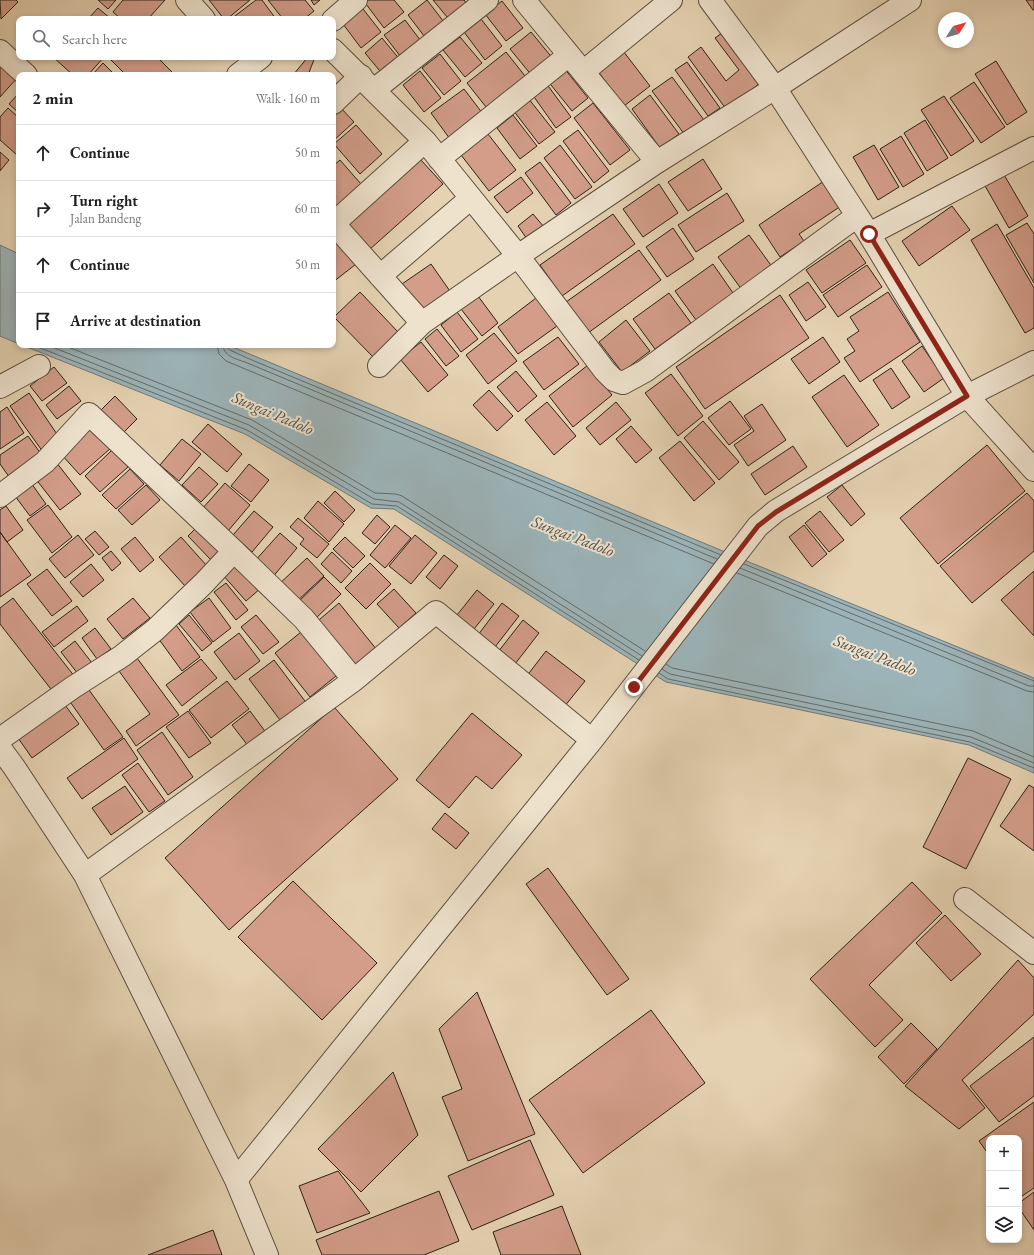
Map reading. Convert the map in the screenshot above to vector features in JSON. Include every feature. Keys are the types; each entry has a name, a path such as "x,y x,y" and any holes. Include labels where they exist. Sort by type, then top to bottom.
{"street":[{"path":"187,0 201,16"},
{"path":"336,17 356,0"},
{"path":"336,101 367,83 487,0"},
{"path":"524,0 656,162"},
{"path":"583,72 670,0"},
{"path":"710,0 775,88 869,234 967,396 1034,470"},
{"path":"379,366 422,323 518,256 656,162 775,88 910,0"},
{"path":"0,51 23,72"},
{"path":"336,53 425,141 518,256 606,371 614,380 623,383 645,371 857,216"},
{"path":"439,159 569,55"},
{"path":"336,221 425,141"},
{"path":"869,234 1034,148"},
{"path":"380,276 471,198"},
{"path":"336,227 422,323"},
{"path":"236,1180 592,740 758,526 776,512 967,396 1034,362"},
{"path":"0,387 39,366"},
{"path":"0,496 45,462 89,414 304,619 354,680"},
{"path":"0,739 72,688 122,656 155,630 204,584 234,551"},
{"path":"85,875 354,680 436,612 592,740"},
{"path":"0,748 14,766 85,875 236,1180 267,1255"},
{"path":"965,899 1034,953"}],"water":[{"path":"0,245 16,253 16,343 0,336"},
{"name":"Sungai Padolo","path":"30,348 235,348 754,564 1034,678 1034,773 969,745 666,682 394,509 371,508 245,434"}],"building":[{"path":"0,0 16,0 18,2 1,19"},
{"path":"98,0 116,0 108,9"},
{"path":"123,0 165,0 151,16 118,16 113,12"},
{"path":"209,0 250,0 231,16 222,16"},
{"path":"256,0 262,0 274,16 235,16"},
{"path":"268,0 305,0 314,11 308,16 281,16"},
{"path":"311,0 320,0 314,5"},
{"path":"356,0 381,32 361,48 334,12"},
{"path":"363,0 394,0 404,12 384,28"},
{"path":"427,0 447,26 428,41 408,15"},
{"path":"433,0 464,0 470,8 452,23"},
{"path":"1026,0 1034,0 1034,10 1033,10"},
{"path":"502,1 523,28 506,41 485,14"},
{"path":"98,8 107,16 91,16"},
{"path":"481,19 502,46 485,60 464,32"},
{"path":"405,20 424,45 404,61 384,35"},
{"path":"726,30 763,81 726,109 688,57 701,47 726,81 739,70 715,38"},
{"path":"531,32 554,60 533,77 510,49"},
{"path":"460,37 482,63 465,77 443,50"},
{"path":"382,38 401,61 384,76 365,53"},
{"path":"620,47 650,86 624,106 594,66"},
{"path":"506,52 529,81 490,112 467,83"},
{"path":"440,54 461,81 444,95 422,68"},
{"path":"56,60 101,60 91,72 70,72"},
{"path":"111,60 160,60 172,72 123,72"},
{"path":"306,60 314,60 309,72 296,72"},
{"path":"996,61 1027,112 1007,125 975,74"},
{"path":"687,62 720,108 708,116 675,70"},
{"path":"0,63 16,77 16,79 0,97"},
{"path":"103,63 112,72 95,72"},
{"path":"564,68 588,98 572,111 547,80"},
{"path":"420,71 441,98 424,112 403,85"},
{"path":"672,77 704,120 685,135 652,91"},
{"path":"974,82 1005,127 981,143 950,98"},
{"path":"546,83 571,117 556,128 532,94"},
{"path":"464,89 483,114 450,139 431,113"},
{"path":"650,95 679,134 660,148 632,109"},
{"path":"16,96 16,110 9,104"},
{"path":"944,96 974,141 951,156 921,110"},
{"path":"528,98 555,132 539,144 513,110"},
{"path":"593,103 630,150 610,165 574,118"},
{"path":"340,107 354,122 336,138 336,110"},
{"path":"8,108 16,115 16,154 0,140 0,117"},
{"path":"513,115 537,146 520,159 497,128"},
{"path":"925,120 948,158 927,171 904,133"},
{"path":"356,125 382,154 360,174 336,146 336,142"},
{"path":"578,130 609,171 594,183 563,141"},
{"path":"488,134 516,170 489,191 461,155"},
{"path":"901,136 924,174 903,187 880,149"},
{"path":"560,145 592,187 575,199 544,158"},
{"path":"874,145 899,187 878,200 853,157"},
{"path":"0,152 9,160 0,171"},
{"path":"420,159 443,184 369,250 346,226"},
{"path":"703,159 722,189 688,211 668,182"},
{"path":"340,160 361,184 336,207 336,163"},
{"path":"540,162 571,203 556,215 525,173"},
{"path":"1003,173 1028,216 1009,228 984,184"},
{"path":"521,177 533,193 507,213 494,197"},
{"path":"827,179 844,204 799,234 804,241 780,257 759,225"},
{"path":"659,184 678,213 643,237 623,209"},
{"path":"727,193 744,221 696,252 678,225"},
{"path":"952,206 970,230 919,266 902,241"},
{"path":"533,214 544,227 527,239 518,226"},
{"path":"613,214 635,244 562,296 540,265"},
{"path":"1027,223 1034,234 1034,283 1006,235"},
{"path":"997,224 1034,288 1034,328 1025,333 971,240"},
{"path":"673,228 694,259 667,277 646,247"},
{"path":"749,235 773,268 742,290 718,257"},
{"path":"336,238 360,261 336,280"},
{"path":"850,240 866,263 822,293 806,270"},
{"path":"639,250 661,280 588,333 566,302"},
{"path":"431,264 452,294 421,316 399,286"},
{"path":"713,264 733,293 696,320 675,291"},
{"path":"867,265 882,287 838,317 823,295"},
{"path":"808,282 826,307 806,321 789,295"},
{"path":"360,292 399,333 374,358 336,319 336,315"},
{"path":"888,292 920,342 860,382 844,358 855,351 847,339 859,331 850,317"},
{"path":"669,293 691,323 655,349 633,319"},
{"path":"780,295 809,338 705,409 676,367"},
{"path":"478,296 498,323 482,336 461,309"},
{"path":"536,298 557,326 518,354 498,327"},
{"path":"457,312 478,339 461,352 441,325"},
{"path":"626,320 650,351 622,372 599,342"},
{"path":"437,329 459,356 446,366 425,339"},
{"path":"494,333 517,361 488,384 466,355"},
{"path":"558,337 579,364 544,390 523,362"},
{"path":"823,337 840,362 809,384 791,359"},
{"path":"421,342 448,375 428,392 400,359"},
{"path":"922,346 944,378 924,392 902,361"},
{"path":"588,365 612,395 573,427 549,396"},
{"path":"54,367 67,383 42,401 30,386"},
{"path":"891,368 910,397 892,409 873,380"},
{"path":"516,371 537,396 518,412 497,387"},
{"path":"671,374 703,416 678,436 645,393"},
{"path":"844,375 879,425 847,447 812,397"},
{"path":"69,386 81,401 57,419 46,405"},
{"path":"489,390 513,416 497,431 473,405"},
{"path":"29,393 61,440 43,452 10,406"},
{"path":"115,396 137,419 120,436 97,414"},
{"path":"730,401 751,429 729,445 708,418"},
{"path":"547,402 576,436 554,455 525,420"},
{"path":"616,402 631,420 600,445 586,428"},
{"path":"762,404 786,440 748,466 734,445 754,431 744,416"},
{"path":"7,407 24,433 0,449 0,412"},
{"path":"703,421 739,462 719,480 684,438"},
{"path":"208,424 242,454 227,472 192,442"},
{"path":"91,425 111,448 80,475 60,453"},
{"path":"631,426 652,450 636,463 616,439"},
{"path":"28,436 44,458 12,481 0,464 0,455"},
{"path":"182,439 201,454 179,481 160,465"},
{"path":"680,441 715,483 694,501 659,458"},
{"path":"987,445 1025,491 938,564 900,518"},
{"path":"793,446 807,467 765,495 751,474"},
{"path":"112,450 128,467 100,492 85,476"},
{"path":"56,462 81,494 60,510 35,478"},
{"path":"249,464 269,480 251,502 231,486"},
{"path":"199,467 218,484 201,502 182,485"},
{"path":"130,469 144,484 116,509 102,495"},
{"path":"29,480 46,504 30,516 12,492"},
{"path":"225,483 250,505 228,531 202,509"},
{"path":"146,485 160,500 132,525 118,510"},
{"path":"842,485 865,514 851,526 827,497"},
{"path":"335,491 355,510 344,522 324,503"},
{"path":"1027,493 1034,501 1034,551 972,603 940,566"},
{"path":"318,501 344,524 329,542 304,518"},
{"path":"48,505 72,537 52,553 27,520"},
{"path":"6,506 23,530 7,542 0,532 0,510"},
{"path":"254,511 273,527 252,552 233,535"},
{"path":"820,511 844,540 829,552 805,523"},
{"path":"377,515 390,527 375,544 362,533"},
{"path":"298,518 329,544 317,558 300,544 304,539 290,527"},
{"path":"200,524 223,548 211,560 188,536"},
{"path":"395,525 411,538 385,568 370,555"},
{"path":"804,525 827,554 812,567 789,537"},
{"path":"95,531 109,547 99,555 85,539"},
{"path":"0,532 31,575 0,597"},
{"path":"280,533 297,548 271,579 253,563"},
{"path":"78,535 94,555 65,578 49,559"},
{"path":"415,535 437,553 411,584 389,566"},
{"path":"135,537 154,560 140,572 121,549"},
{"path":"181,537 207,566 185,586 159,557"},
{"path":"345,537 365,556 353,568 333,549"},
{"path":"111,551 121,563 112,571 102,558"},
{"path":"332,552 352,571 341,583 321,564"},
{"path":"444,555 458,566 440,589 426,577"},
{"path":"307,558 324,576 295,603 278,585"},
{"path":"237,561 261,588 246,601 222,574"},
{"path":"370,563 391,584 366,609 345,588"},
{"path":"91,564 104,580 83,597 70,582"},
{"path":"47,569 72,601 52,616 27,584"},
{"path":"1034,571 1034,636 1001,600"},
{"path":"324,577 341,594 313,621 296,604"},
{"path":"226,583 248,610 236,620 214,592"},
{"path":"394,589 416,613 399,628 377,604"},
{"path":"477,590 494,604 474,629 457,615"},
{"path":"13,598 75,677 54,693 0,624 0,608"},
{"path":"133,598 150,618 123,639 107,619"},
{"path":"209,598 231,628 213,642 190,612"},
{"path":"339,603 377,650 350,671 313,625"},
{"path":"502,603 519,616 495,647 478,635"},
{"path":"77,606 88,621 54,647 42,632"},
{"path":"189,615 212,643 202,651 179,624"},
{"path":"256,615 279,642 263,654 241,627"},
{"path":"523,620 539,633 515,664 498,652"},
{"path":"176,625 200,657 182,671 158,638"},
{"path":"95,628 111,649 97,659 82,638"},
{"path":"306,628 341,672 310,697 275,653"},
{"path":"239,633 260,661 235,680 214,652"},
{"path":"75,641 92,663 78,674 61,652"},
{"path":"546,651 585,681 564,707 526,677"},
{"path":"137,658 179,715 136,746 126,731 150,714 119,671"},
{"path":"201,659 217,678 182,706 166,685"},
{"path":"274,660 308,705 283,724 249,679"},
{"path":"227,681 249,709 211,738 189,710"},
{"path":"84,683 123,737 104,750 66,696"},
{"path":"62,701 79,724 32,758 16,735"},
{"path":"334,707 398,779 229,930 165,858"},
{"path":"188,711 211,743 189,758 166,727"},
{"path":"250,711 270,738 252,751 232,725"},
{"path":"472,713 522,755 492,789 476,776 449,808 416,780"},
{"path":"162,732 193,777 168,795 137,750"},
{"path":"124,738 138,759 82,799 67,778"},
{"path":"968,758 1011,779 966,869 923,847"},
{"path":"138,763 165,801 149,812 122,775"},
{"path":"1029,785 1034,788 1034,851 1000,826"},
{"path":"125,786 143,812 111,835 92,808"},
{"path":"445,813 469,833 456,849 432,829"},
{"path":"548,868 629,979 607,995 526,884"},
{"path":"293,881 377,963 322,1020 238,937"},
{"path":"912,882 942,913 869,985 903,1020 875,1047 810,979"},
{"path":"945,915 981,954 951,981 916,943"},
{"path":"1018,960 1034,978 1034,1014 962,1080 985,1108 959,1129 905,1086"},
{"path":"477,992 535,1134 468,1161 442,1097 462,1089 439,1029"},
{"path":"651,1010 705,1083 583,1173 529,1100"},
{"path":"911,1023 937,1049 904,1084 878,1057"},
{"path":"1034,1037 1034,1096 999,1122 970,1086"},
{"path":"393,1072 418,1135 361,1192 318,1149"},
{"path":"1034,1102 1034,1188 1022,1196 1022,1135 987,1135"},
{"path":"986,1136 986,1151 979,1141"},
{"path":"530,1140 554,1195 472,1230 448,1176"},
{"path":"338,1171 370,1213 317,1233 299,1186"},
{"path":"439,1191 459,1241 424,1255 322,1255 316,1240"},
{"path":"1034,1192 1034,1230 1022,1212 1022,1201"},
{"path":"562,1206 581,1255 501,1255 493,1232"},
{"path":"213,1230 222,1255 148,1255"}],"route":[{"path":"634,687 758,526 776,512 967,396 869,234"}]}
